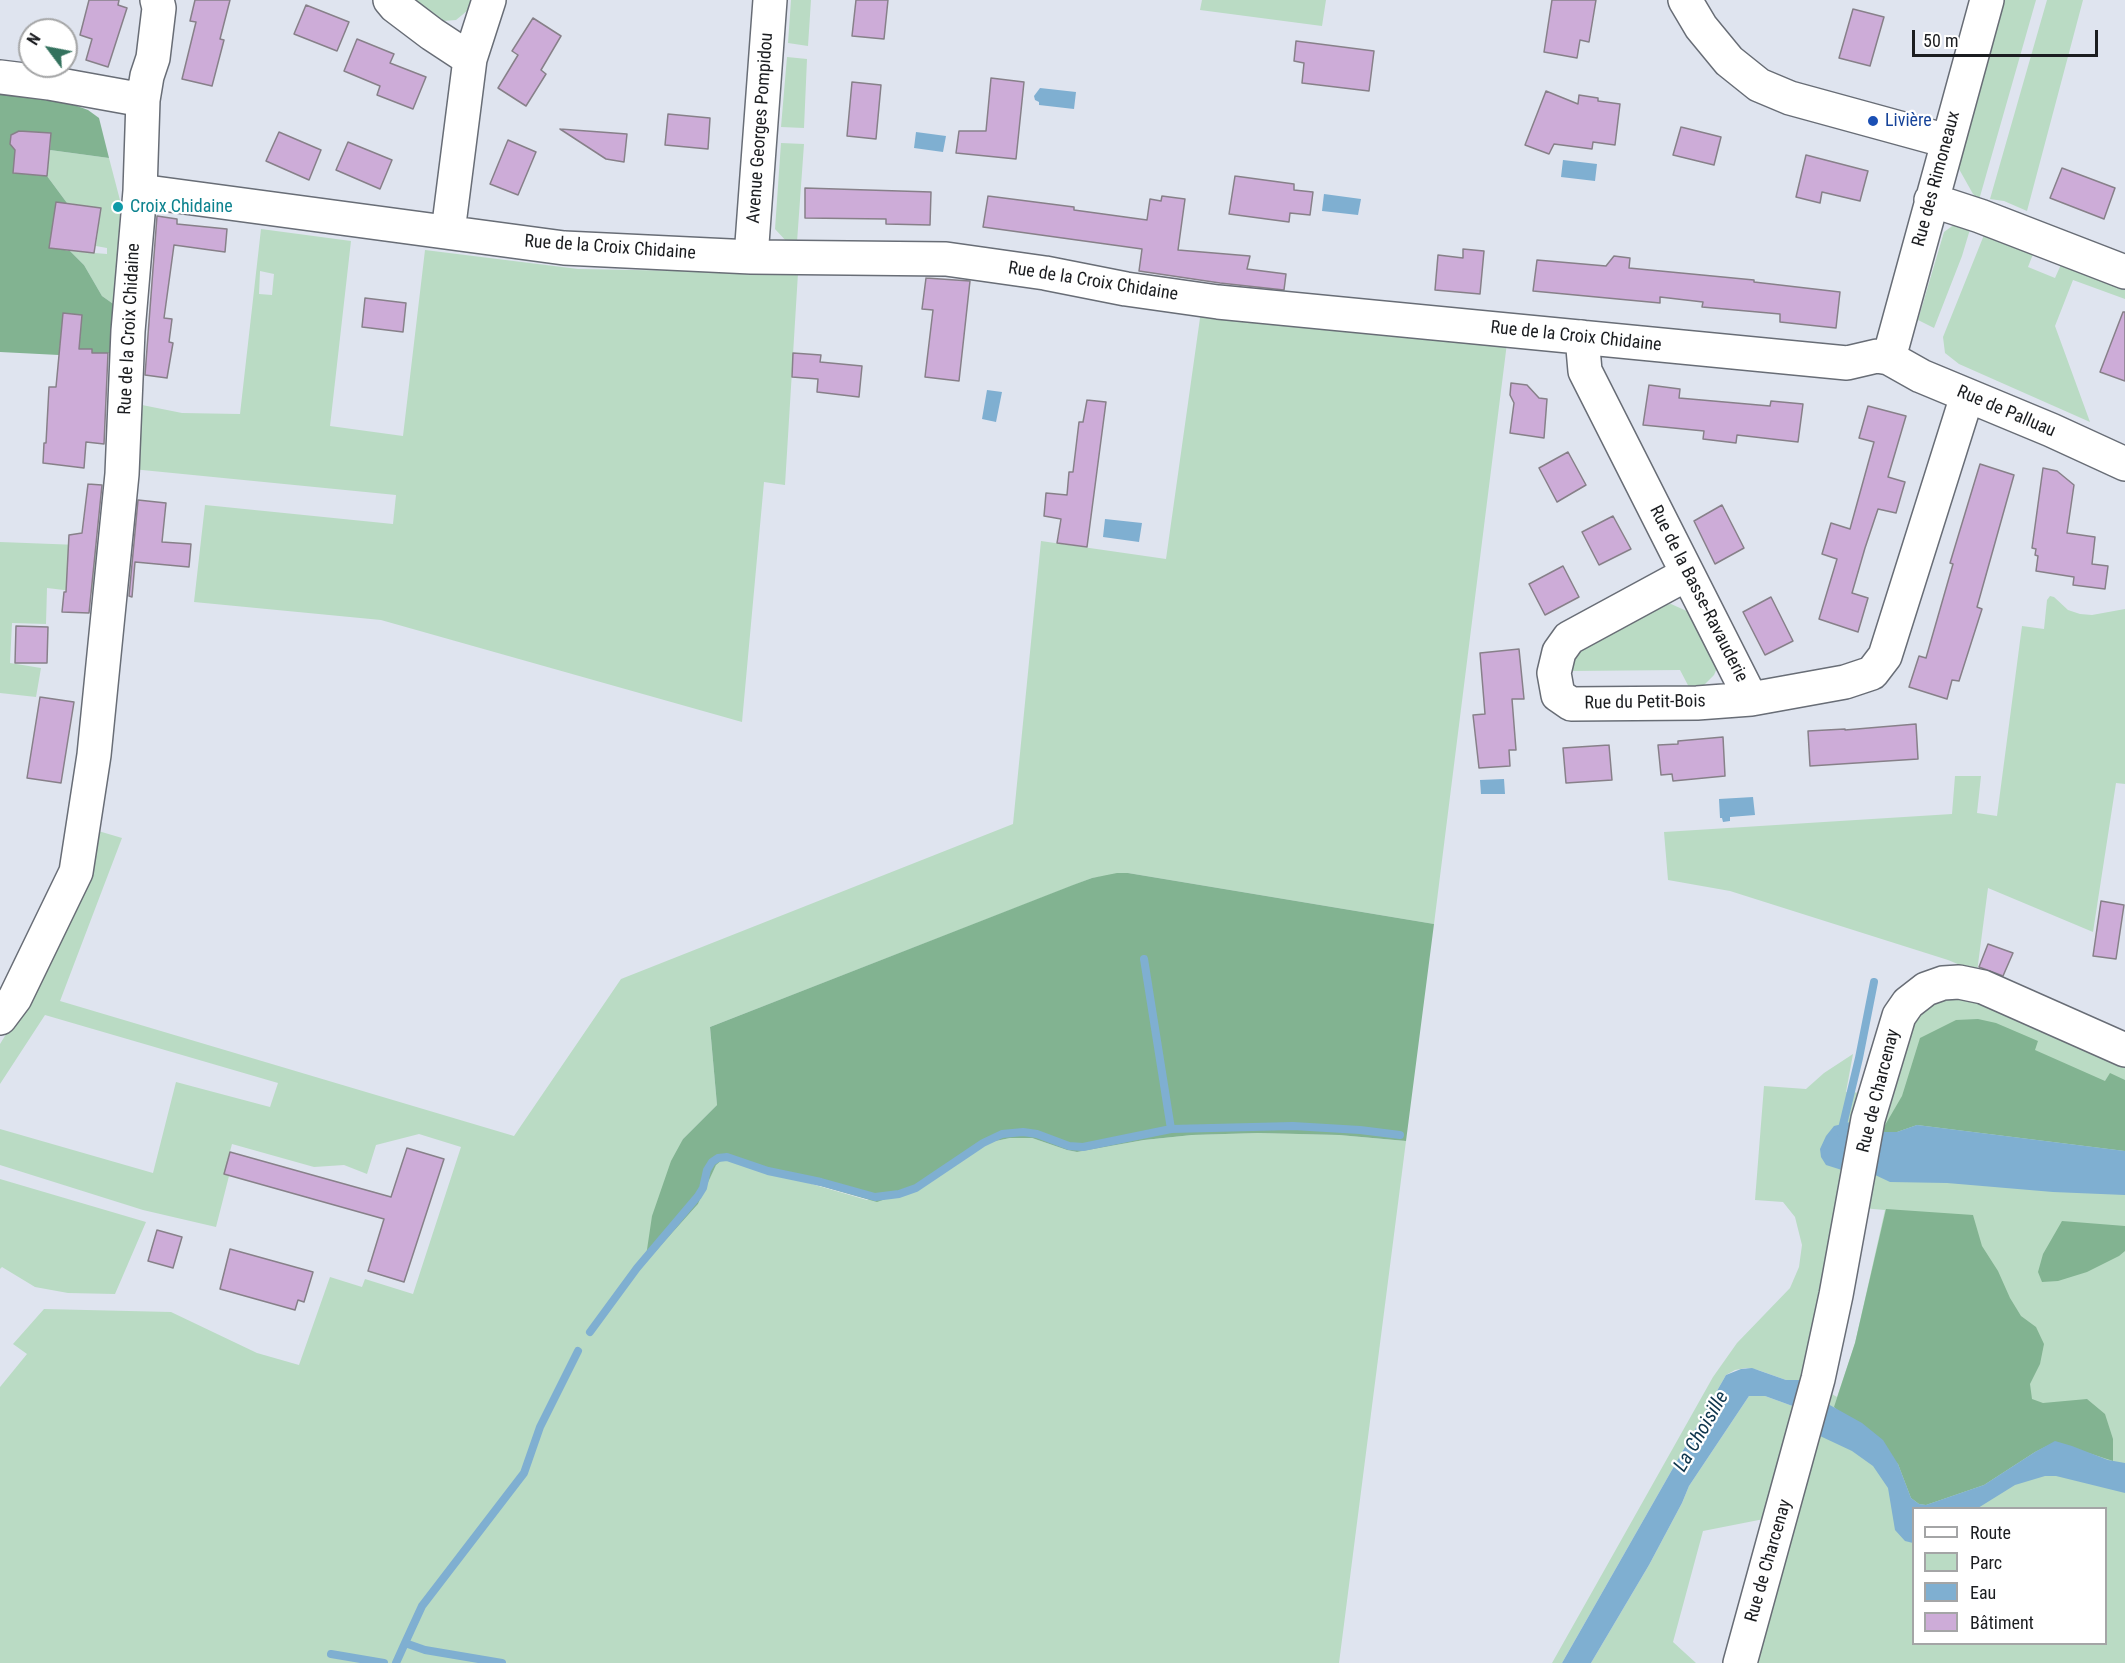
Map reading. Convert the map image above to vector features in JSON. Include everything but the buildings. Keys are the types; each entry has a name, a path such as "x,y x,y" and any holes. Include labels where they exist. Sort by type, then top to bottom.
{"street":[{"path":"140,191 144,100 147,76 153,58 159,8 157,0"},
{"path":"390,0 432,34 470,59"},
{"path":"448,232 470,59 489,0"},
{"name":"Avenue Georges Pompidou","path":"751,256 770,0"},
{"path":"1685,0 1701,27 1730,62 1759,85 1790,98 1947,141"},
{"name":"Rue des Rimoneaux","path":"1889,358 1987,0"},
{"path":"0,77 49,83 144,100"},
{"name":"Rue de la Croix Chidaine","path":"0,1018 15,998 76,872 94,755 122,474 128,331 140,191 564,249 751,256 946,259 1218,302 1847,363 1877,356 1889,358"},
{"path":"1931,200 1980,216 2125,273"},
{"name":"Rue de la Basse-Ravauderie","path":"1582,338 1585,371 1751,699 1845,682 1872,673 1885,656 1895,617 1966,396"},
{"name":"Rue de Palluau","path":"1889,358 1921,376 2051,430 2125,464"},
{"name":"Rue du Petit-Bois","path":"1687,574 1569,638 1558,652 1554,673 1558,695 1571,704 1697,703 1751,699"},
{"name":"Rue de Charcenay","path":"1740,1663 1807,1424 1836,1295 1868,1119 1899,1016 1908,1003 1926,989 1943,983 1959,982 1983,987 2125,1050"}],"green space":[{"path":"411,0 473,0 467,11 456,20 443,21 424,12"},
{"path":"791,0 811,0 808,46 788,43"},
{"path":"1202,0 1326,0 1322,26 1200,10"},
{"path":"2000,0 2036,0 1979,200 1959,169 1953,167"},
{"path":"2047,0 2083,0 2027,211 2004,201 1990,199"},
{"path":"787,57 807,59 804,128 781,127"},
{"path":"0,90 69,103 88,110 99,118 109,158 50,150 51,133 17,131 13,173 47,176 67,203 66,213 55,211 49,247 70,251 84,265 102,296 119,308 118,353 92,353 92,349 79,349 82,315 63,313 59,355 0,352"},
{"path":"781,143 804,144 797,242 787,242 775,229"},
{"path":"50,150 109,158 121,204 115,204 115,210 122,211 119,308 102,296 84,265 70,251 107,254 107,248 96,246 101,208 67,203 47,176"},
{"path":"1955,224 1971,226 1934,328 1918,320 1944,232"},
{"path":"261,229 351,241 330,426 403,436 425,250 578,269 798,273 785,485 764,482 742,722 381,620 194,602 205,505 393,524 396,495 132,469 137,404 182,413 240,414","holes":["260,271 274,274 272,295 259,294"]},
{"path":"1986,230 2035,249 2028,267 2055,278 2063,260 2125,283 2125,299 2073,280 2055,326 2090,422 1959,364 1945,353 1943,337"},
{"path":"1201,311 1507,343 1434,924 1128,873 1092,878 710,1027 717,1105 683,1139 645,1262 698,1204 716,1164 722,1160 729,1160 867,1200 916,1188 974,1150 991,1142 1010,1138 1032,1138 1077,1152 1144,1140 1192,1135 1258,1133 1339,1135 1406,1141 1339,1663 0,1663 0,1387 27,1354 13,1344 44,1309 171,1312 257,1353 299,1365 330,1277 362,1287 365,1279 413,1294 461,1147 419,1134 376,1145 367,1174 344,1165 314,1167 232,1144 224,1174 229,1176 216,1227 143,1210 0,1165 0,1129 153,1173 176,1082 270,1107 278,1083 45,1015 0,1084 0,1044 8,1031 95,830 122,838 60,1001 514,1136 621,979 1013,824 1041,541 1166,559"},
{"path":"0,542 105,546 98,594 47,588 46,624 12,623 10,663 41,668 36,697 0,693"},
{"path":"2050,596 2068,610 2080,614 2092,615 2125,609 2125,784 2116,783 2093,932 1988,888 1977,972 1948,960 1730,891 1668,880 1664,832 1952,814 1955,776 1981,776 1977,813 1997,816 2022,626 2044,629 2047,600"},
{"path":"1671,604 1689,612 1717,668 1714,675 1703,686 1691,691 1680,670 1570,671 1574,654 1664,605"},
{"path":"1117,873 1434,924 1406,1141 1339,1135 1258,1133 1192,1135 1144,1140 1077,1152 1032,1138 1010,1138 991,1142 974,1150 916,1188 877,1202 730,1160 722,1160 716,1165 698,1204 645,1263 652,1216 671,1161 683,1139 717,1105 710,1027 1073,885"},
{"path":"1957,992 2125,1060 2125,1663 1752,1663 1820,1436 1823,1389 1837,1397 1855,1343 1885,1210 1838,1206 1802,1380 1786,1380 1746,1368 1726,1375 1562,1663 1552,1663 1713,1377 1737,1343 1790,1288 1799,1267 1802,1245 1795,1217 1783,1202 1755,1200 1764,1086 1806,1089 1824,1073 1853,1054 1846,1092 1886,1094 1897,1056 1921,1010"},
{"path":"1978,1019 1996,1023 2038,1041 2035,1050 2105,1081 2110,1073 2125,1080 2125,1151 1917,1125 1897,1132 1881,1132 1902,1096 1920,1038 1956,1020"},
{"path":"0,1179 146,1222 115,1294 68,1293 35,1287 2,1267 0,1269"},
{"path":"1886,1209 1973,1215 1982,1246 1998,1271 2010,1298 2021,1316 2036,1327 2044,1344 2040,1364 2030,1384 2032,1399 2043,1403 2087,1399 2105,1414 2113,1439 2113,1461 2055,1442 2035,1452 1984,1485 1926,1505 1919,1504 1911,1498 1898,1464 1834,1407 1855,1343"},
{"path":"2062,1221 2125,1226 2125,1251 2087,1272 2058,1281 2042,1282 2038,1272 2043,1254"},
{"path":"1749,1396 1765,1396 1798,1408 1769,1518 1703,1531 1673,1642 1696,1663 1591,1663 1649,1565 1689,1486"}],"water":[{"path":"1040,88 1076,92 1074,109 1039,105 1034,96"},
{"path":"916,132 946,136 943,152 914,148"},
{"path":"1563,160 1597,164 1595,181 1561,177"},
{"path":"1324,194 1361,199 1358,215 1322,211"},
{"path":"987,390 1002,392 996,422 982,419"},
{"path":"1105,519 1142,523 1139,542 1103,537"},
{"path":"1504,779 1505,794 1481,794 1480,780"},
{"path":"1753,797 1755,815 1730,817 1730,821 1723,822 1720,818 1719,799"},
{"path":"1854,1121 1881,1132 1897,1132 1917,1125 2125,1151 2125,1195 2053,1192 1947,1183 1890,1182 1873,1174 1845,1171 1826,1165 1821,1157 1820,1149 1826,1136 1834,1126"},
{"name":"La Choisille","path":"1752,1368 1786,1380 1802,1380 1798,1408 1765,1396 1749,1396 1689,1486 1649,1565 1591,1663 1562,1663 1726,1375 1741,1369"},
{"path":"1819,1399 1862,1423 1883,1440 1898,1464 1911,1498 1919,1504 1926,1505 1984,1485 2055,1441 2108,1460 2125,1463 2125,1493 2056,1476 2045,1476 2015,1485 1980,1507 1912,1507 1912,1543 1905,1541 1895,1530 1888,1488 1873,1466 1852,1451 1820,1436 1811,1426"}],"waterway":[{"path":"1144,959 1171,1129"},
{"path":"1841,1133 1874,982"},
{"path":"590,1332 637,1268 698,1196 703,1188 707,1170 718,1158 727,1157 768,1171 821,1182 875,1197 899,1194 916,1188 983,1143 1002,1134 1023,1132 1037,1134 1069,1146 1083,1147 1171,1129 1293,1126 1400,1135"},
{"path":"405,1643 422,1606 524,1473 540,1427 578,1351"},
{"path":"396,1663 405,1643 425,1650 502,1663"},
{"path":"331,1654 384,1663"}],"place":[{"name":"Livière","path":"1873,121"},
{"name":"Croix Chidaine","path":"118,207"}]}
